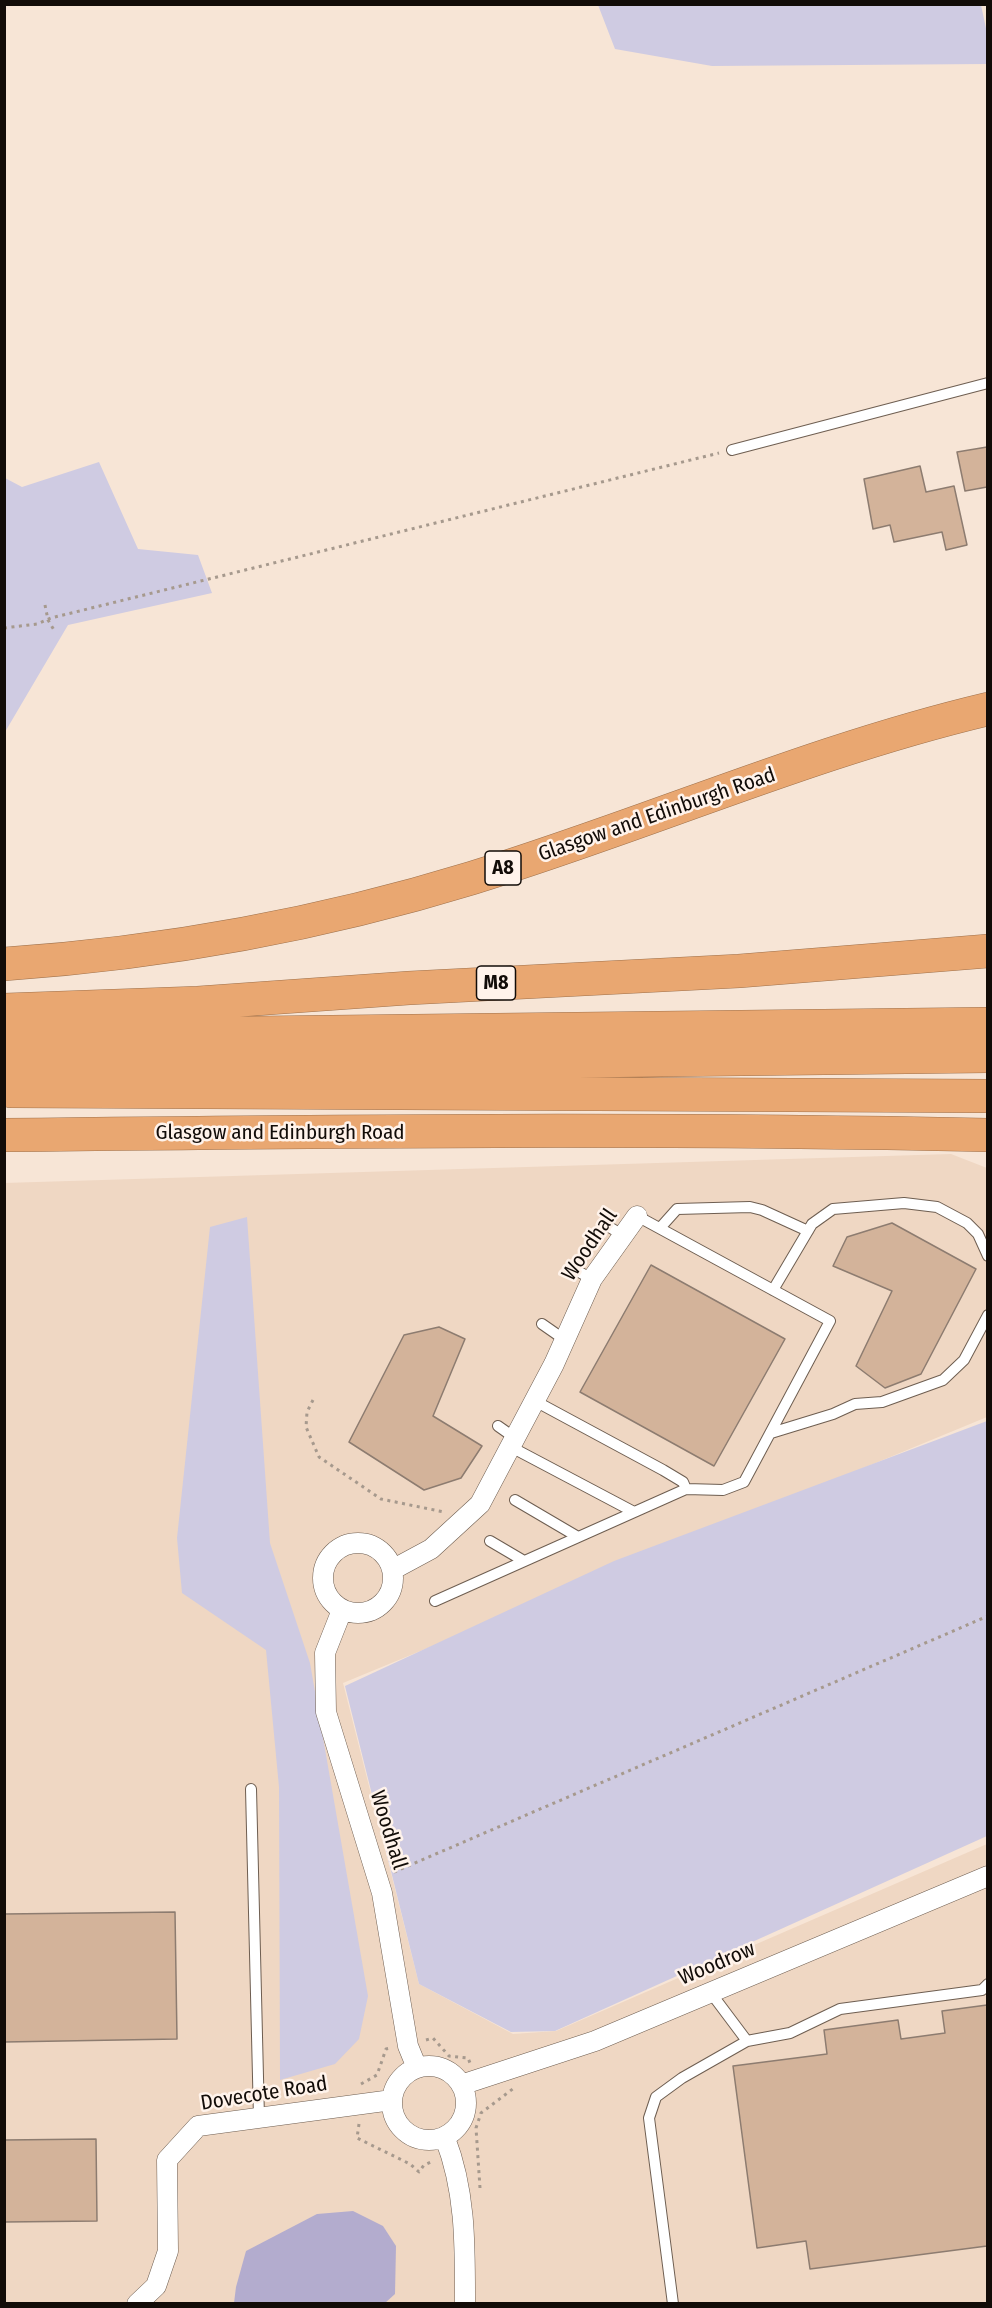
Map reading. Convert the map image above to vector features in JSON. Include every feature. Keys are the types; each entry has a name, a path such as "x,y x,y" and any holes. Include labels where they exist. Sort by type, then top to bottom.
{"highway":[{"name":"Glasgow and Edinburgh Road","path":"4,964 62,960 201,943 314,921 527,860 840,752 987,709"},
{"name":"M8","path":"4,1010 198,1003 409,988 739,971 987,951"},
{"name":"M8","path":"4,1036 987,1024"},
{"path":"4,1068 987,1056"},
{"path":"559,1060 632,1073 987,1079"},
{"path":"4,1091 987,1096"},
{"name":"Glasgow and Edinburgh Road","path":"4,1135 222,1132 858,1132 987,1135"}],"street":[{"name":"Woodhall","path":"392,1570 431,1549 480,1504 535,1401 592,1280 638,1216"},
{"path":"348,1545 369,1545 384,1556 392,1570 392,1587 387,1598 378,1607 358,1614 342,1610 332,1603 326,1594 323,1582 324,1568 334,1552 348,1545"},
{"name":"Woodhall","path":"342,1610 325,1653 327,1712 385,1904 408,2046 417,2068"},
{"name":"Woodrow","path":"461,2085 595,2041 987,1876"},
{"path":"448,2144 415,2138 405,2132 392,2112 395,2088 401,2078 417,2068 434,2066 445,2069 461,2085 465,2095 466,2107 463,2118 448,2144 456,2166 465,2237 465,2304"},
{"name":"Dovecote Road","path":"137,2304 156,2286 168,2251 167,2160 198,2126 392,2100"}],"lane":[{"path":"732,450 987,383"},
{"path":"773,1290 812,1224 833,1209 904,1203 937,1207 968,1223 978,1233 987,1256"},
{"path":"660,1228 678,1209 750,1207 762,1210 808,1231"},
{"name":"Woodhall","path":"638,1216 830,1321 744,1482 723,1490 686,1489"},
{"path":"606,1225 624,1236"},
{"path":"572,1268 592,1280"},
{"path":"771,1432 833,1414 855,1404 882,1402 943,1380 964,1360 987,1315"},
{"path":"542,1324 565,1340"},
{"path":"435,1601 686,1489 683,1482 663,1470 535,1401"},
{"path":"498,1426 513,1442 634,1512"},
{"path":"514,1500 578,1537"},
{"path":"490,1541 524,1561"},
{"path":"251,1789 259,2118"},
{"path":"673,2304 649,2118 656,2097 682,2078 747,2041 790,2033 840,2009 982,1990 987,1984"},
{"path":"711,1993 747,2041"}],"path":[{"path":"4,628 37,624 732,450"},
{"path":"45,605 48,620 54,630"},
{"path":"313,1400 307,1412 306,1427 319,1457 381,1499 466,1517"},
{"path":"378,1879 987,1616"},
{"path":"480,2192 476,2128 482,2113 514,2088"},
{"path":"363,2103 357,2138 410,2164 419,2172 448,2144 477,2145"}],"shaded area":[{"path":"598,5 981,5 987,33 987,64 712,66 615,49"},
{"path":"99,462 138,549 198,555 212,593 68,625 5,732 5,478 22,487"},
{"path":"951,1154 987,1168 987,1417 343,1683 419,1984 513,2034 556,2031 987,1844 987,2303 5,2303 4,1183"},
{"path":"247,1217 270,1543 310,1663 368,1996 359,2039 335,2064 280,2080 279,1787 266,1650 182,1593 177,1538 210,1227"},
{"path":"987,1421 987,1836 555,2031 511,2032 419,1984 345,1686 614,1561"},
{"path":"353,2211 383,2226 396,2246 395,2294 385,2303 234,2303 246,2251 317,2214"}],"building":[{"path":"987,447 987,487 965,491 957,452"},
{"path":"920,466 926,492 954,486 967,545 946,550 942,532 894,542 890,525 873,529 864,479"},
{"path":"892,1223 976,1269 921,1374 885,1388 856,1366 892,1291 833,1266 847,1237"},
{"path":"651,1265 785,1339 714,1466 580,1392"},
{"path":"439,1327 465,1339 433,1416 482,1446 461,1478 424,1490 349,1442 404,1335"},
{"path":"175,1912 177,2039 4,2042 4,1914"},
{"path":"987,2005 987,2246 810,2269 806,2241 757,2248 733,2066 827,2054 824,2030 898,2020 901,2039 945,2033 942,2011"},
{"path":"96,2139 97,2221 4,2222 4,2140"}]}
